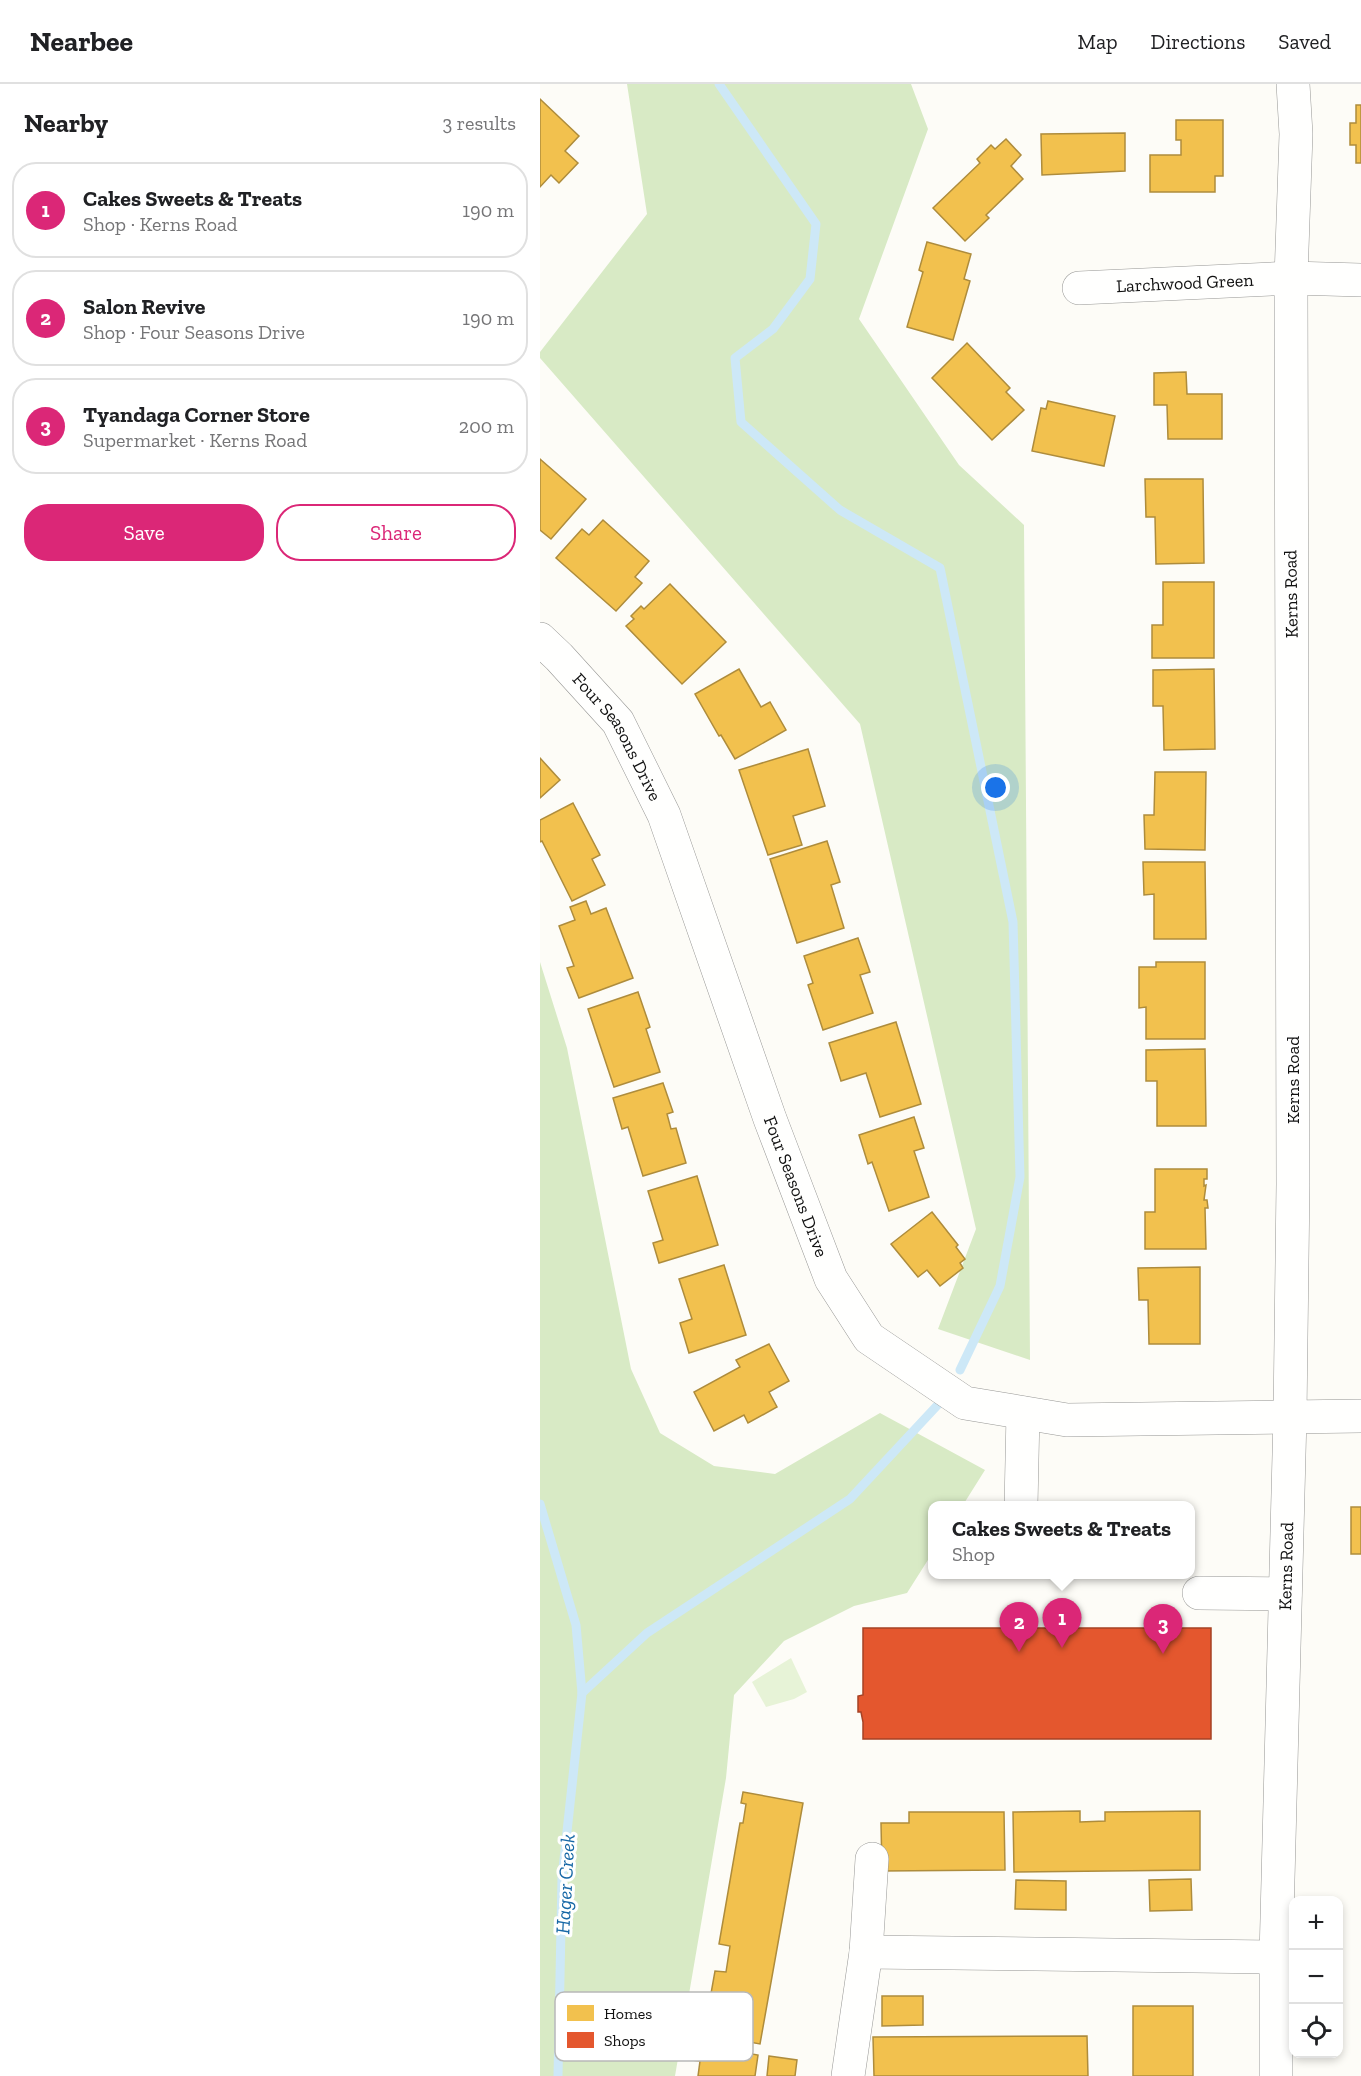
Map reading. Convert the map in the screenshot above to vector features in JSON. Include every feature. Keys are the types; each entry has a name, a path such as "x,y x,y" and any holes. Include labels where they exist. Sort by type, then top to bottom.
{"street":[{"name":"Kerns Road","path":"1276,2076 1276,1957 1290,1416 1293,1184 1291,278 1296,134 1293,84"},
{"name":"Larchwood Green","path":"1079,288 1291,278 1361,280"},
{"name":"Four Seasons Drive","path":"540,639 618,722 664,815 770,1119 831,1279 869,1338 966,1403 1067,1420 1361,1416"},
{"path":"1022,1501 1023,1413"},
{"path":"1199,1593 1285,1594"},
{"path":"848,2076 866,1952 872,1859"},
{"path":"866,1952 1276,1957"}],"green space":[{"path":"627,84 911,84 928,129 859,319 959,465 1024,525 1030,1360 938,1329 976,1229 860,724 540,358 540,352 647,214"},
{"path":"540,962 567,1048 631,1369 660,1433 714,1466 775,1474 880,1413 985,1470 966,1501 928,1501 928,1560 907,1593 854,1606 784,1641 734,1695 726,1778 689,1992 555,1992 555,2061 678,2061 675,2076 540,2076"},
{"path":"791,1658 807,1692 794,1699 766,1707 752,1682"}],"building: Homes":[{"path":"540,99 579,136 565,151 578,163 559,183 551,175 540,187"},
{"path":"1356,105 1361,105 1361,163 1356,163 1356,145 1350,145 1350,123 1356,123"},
{"path":"1176,120 1223,120 1223,176 1215,176 1215,192 1150,192 1150,155 1181,155 1181,140 1176,140"},
{"path":"1125,133 1125,171 1042,175 1041,134"},
{"path":"1006,139 1021,155 1011,166 1023,179 986,215 989,218 965,241 933,208 980,163 977,159 991,145 995,149"},
{"path":"927,242 971,254 964,279 970,281 953,340 907,327 923,272 919,270"},
{"path":"967,343 1010,388 1006,392 1024,410 992,440 932,378"},
{"path":"1186,372 1187,394 1222,394 1222,439 1168,439 1167,405 1154,405 1154,373"},
{"path":"1048,401 1115,416 1104,466 1032,451 1041,408 1046,409"},
{"path":"540,459 586,499 551,539 540,530"},
{"path":"1145,479 1203,479 1204,563 1156,564 1155,517 1146,517"},
{"path":"603,520 649,561 635,577 642,583 616,611 556,558 582,529 589,535"},
{"path":"1163,582 1214,582 1214,658 1152,658 1152,625 1163,625"},
{"path":"670,584 726,642 682,684 626,626 634,619 631,616 641,606 644,609"},
{"path":"739,669 761,707 770,702 786,730 735,759 695,694"},
{"path":"1214,669 1215,749 1164,750 1163,706 1153,706 1153,670"},
{"path":"808,749 825,806 793,816 802,845 768,855 739,770"},
{"path":"540,758 560,780 540,798"},
{"path":"1155,772 1206,772 1205,850 1145,849 1144,815 1154,815"},
{"path":"573,803 600,855 592,859 605,885 572,901 542,841 540,842 540,820"},
{"path":"827,841 840,882 831,885 844,928 797,943 770,859"},
{"path":"1143,862 1205,862 1206,939 1154,939 1154,894 1144,895"},
{"path":"586,901 591,914 606,908 633,978 579,998 567,968 574,966 559,926 575,920 570,907"},
{"path":"858,938 870,972 860,975 873,1013 823,1030 808,985 813,983 804,956"},
{"path":"1156,962 1205,962 1205,1039 1146,1039 1146,1007 1139,1008 1139,967 1156,967"},
{"path":"638,992 650,1027 646,1029 660,1072 614,1087 588,1009"},
{"path":"896,1022 921,1104 880,1117 866,1073 841,1081 829,1043"},
{"path":"1205,1049 1206,1126 1157,1126 1157,1081 1146,1081 1146,1050"},
{"path":"663,1083 673,1112 667,1114 671,1129 676,1128 686,1163 643,1176 628,1127 622,1129 613,1098"},
{"path":"914,1117 924,1148 914,1151 929,1197 889,1211 872,1162 868,1164 859,1135"},
{"path":"1155,1169 1207,1169 1207,1179 1204,1179 1204,1186 1206,1185 1204,1200 1207,1200 1208,1208 1205,1208 1206,1249 1145,1249 1145,1212 1155,1212"},
{"path":"697,1176 718,1245 659,1263 653,1243 663,1240 648,1191"},
{"path":"932,1212 958,1245 956,1247 965,1259 960,1263 963,1268 940,1286 927,1270 918,1277 891,1244"},
{"path":"724,1265 746,1335 689,1353 680,1323 692,1319 679,1279"},
{"path":"1200,1267 1200,1344 1149,1344 1148,1300 1139,1300 1138,1268"},
{"path":"769,1344 789,1381 769,1392 777,1407 748,1423 744,1415 714,1431 694,1392 740,1367 736,1360"},
{"path":"1351,1507 1361,1507 1361,1554 1351,1554"},
{"path":"743,1792 803,1803 760,2044 753,2043 753,1992 711,1992 715,1971 726,1972 730,1946 719,1944 740,1823 743,1823 746,1804 741,1803"},
{"path":"1080,1811 1080,1822 1105,1821 1105,1812 1200,1811 1200,1870 1014,1872 1013,1812"},
{"path":"909,1812 1004,1812 1005,1870 882,1871 881,1823 909,1823"},
{"path":"1191,1879 1192,1910 1150,1911 1149,1880"},
{"path":"1016,1880 1066,1881 1066,1910 1015,1909"},
{"path":"882,1996 923,1996 923,2025 882,2026"},
{"path":"1133,2006 1193,2006 1193,2076 1133,2076"},
{"path":"1087,2036 1088,2076 874,2076 873,2037"},
{"path":"753,2054 758,2055 755,2076 698,2076 700,2061 753,2061"},
{"path":"769,2056 797,2060 795,2076 767,2076"}],"building: Shops":[{"path":"863,1628 1211,1628 1211,1739 863,1739 863,1722 861,1712 858,1712 858,1696 863,1695"}],"waterway":[{"path":"719,84 816,224 810,279 773,329 735,358 741,422 840,510 940,568 1013,922 1020,1177 1000,1286 960,1370"},
{"path":"582,1693 647,1633 850,1499 946,1396"},
{"name":"Hager Creek","path":"540,1504 576,1625 582,1693 562,1878 560,1992"},
{"name":"Hager Creek","path":"558,2061 558,2076"}],"place":[{"name":"Cakes Sweets & Treats","path":"1062,1648"},
{"name":"Salon Revive","path":"1019,1652"},
{"name":"Tyandaga Corner Store","path":"1163,1654"}]}
